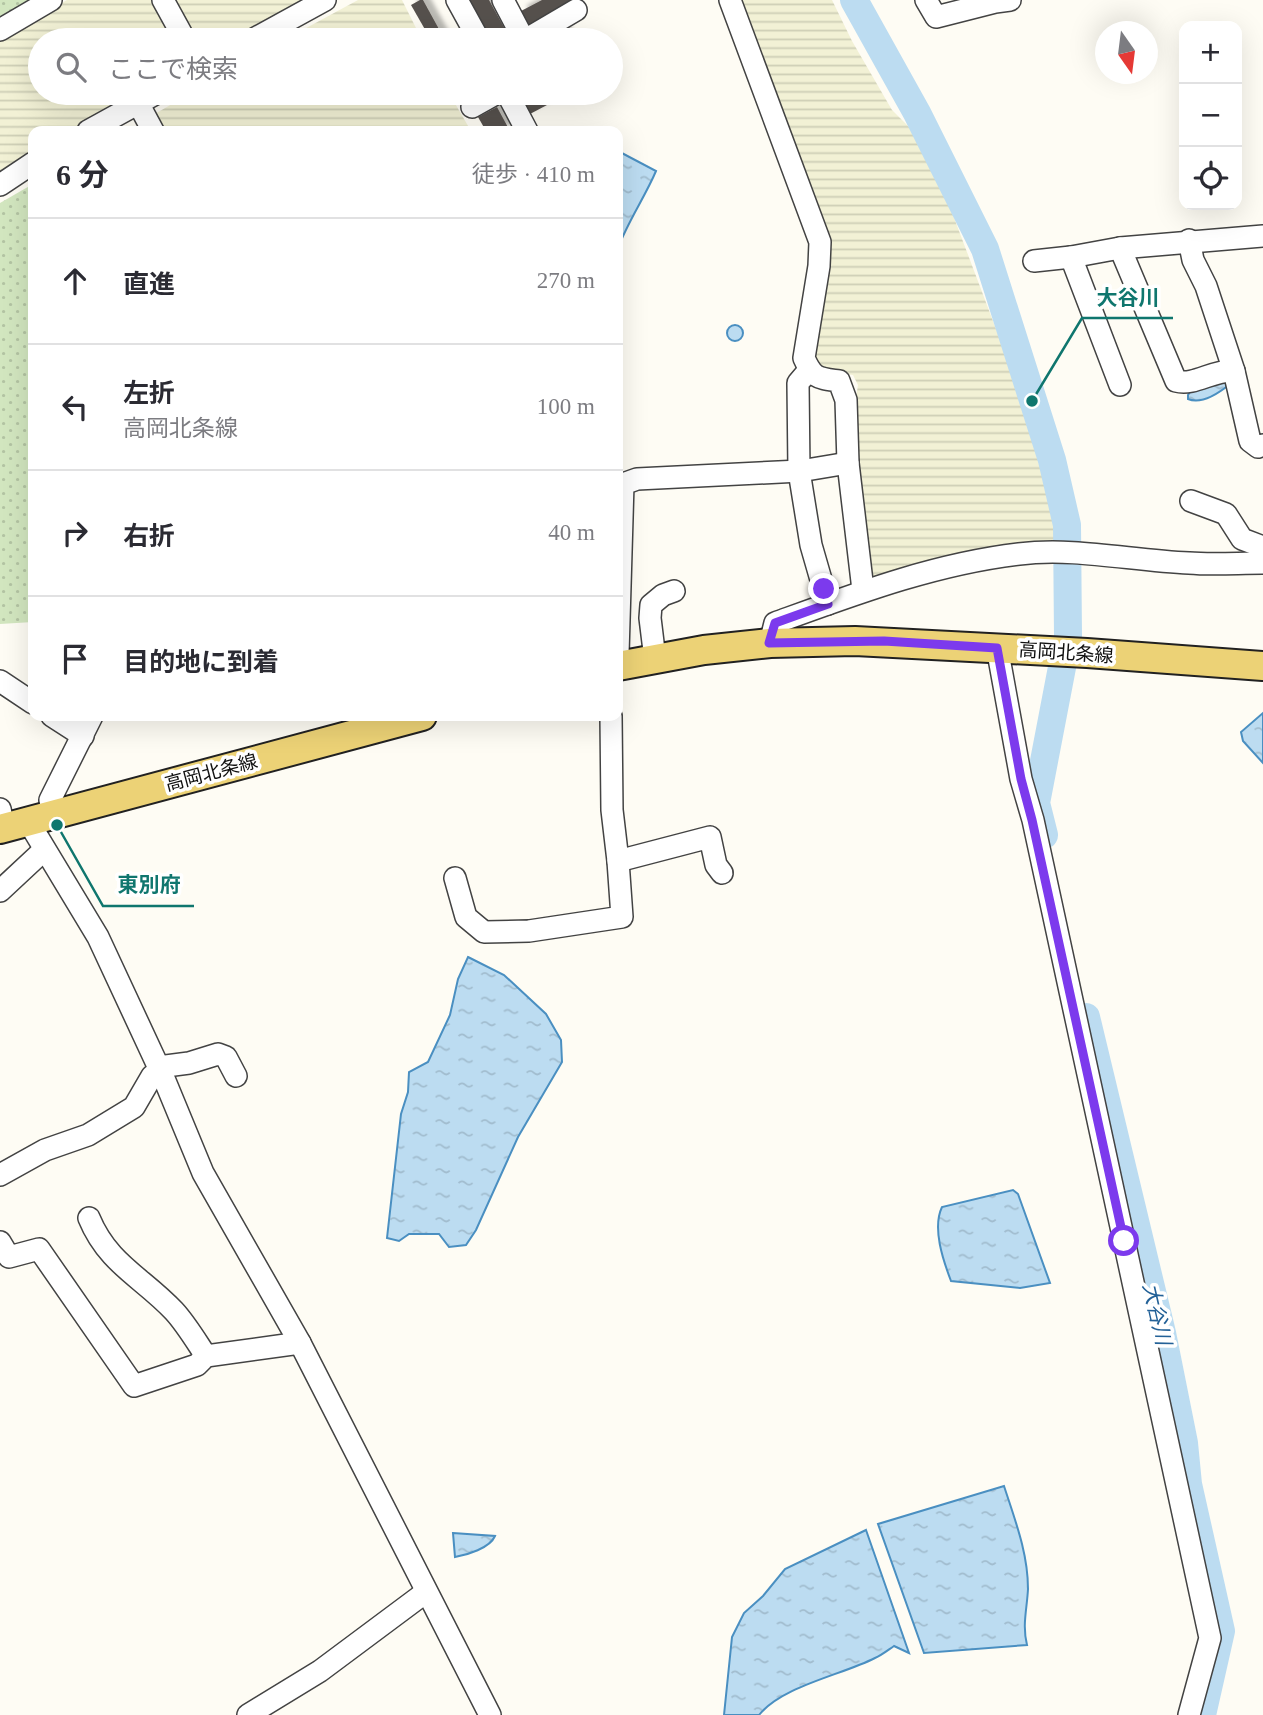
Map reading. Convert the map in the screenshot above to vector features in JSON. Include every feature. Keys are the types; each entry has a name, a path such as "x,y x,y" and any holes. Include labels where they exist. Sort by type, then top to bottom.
{"main road":[{"name":"高岡北条線","path":"623,665 704,650 769,643 884,641 1263,666"},
{"name":"高岡北条線","path":"17,820 403,721"}],"street":[{"path":"0,30 51,0"},
{"path":"163,0 178,28"},
{"path":"274,28 325,0"},
{"path":"457,0 472,28"},
{"path":"730,0 820,242 820,265 804,358 809,370 816,377 839,381 846,400 848,463 863,590"},
{"path":"926,0 936,17 1000,1"},
{"path":"506,1 519,28"},
{"path":"545,28 576,10"},
{"path":"97,126 134,105"},
{"path":"139,105 150,126"},
{"path":"472,107 476,105"},
{"path":"513,105 524,126"},
{"path":"0,185 28,166"},
{"path":"1034,261 1189,240 1263,236"},
{"path":"1189,240 1193,260 1206,286 1234,371 1250,442 1258,447 1263,445"},
{"path":"1120,248 1175,381 1186,384 1220,370 1234,371"},
{"path":"1071,257 1120,385"},
{"path":"809,370 798,383 799,471 811,545 828,604"},
{"path":"623,484 637,479 799,471 848,463"},
{"path":"1191,501 1226,514 1242,539 1263,547"},
{"path":"769,643 775,623 863,590 925,571 1020,554 1090,554 1190,564 1263,563"},
{"path":"654,659 651,605 663,595 674,591"},
{"path":"997,648 1021,779 1210,1638 1189,1715"},
{"path":"0,681 28,701"},
{"path":"60,721 83,736"},
{"path":"90,721 50,800 17,820 44,850 98,937 160,1070 203,1172 300,1343 490,1715"},
{"path":"455,878 466,917 484,932 529,931 622,917 612,810 611,721"},
{"path":"618,861 710,836 716,864 722,873"},
{"path":"0,891 44,850"},
{"path":"0,1175 45,1150 88,1135 134,1107 152,1076 166,1066 189,1063 218,1054 226,1057 236,1076"},
{"path":"89,1218 97,1237 108,1252 174,1311 206,1356"},
{"path":"0,1242 9,1257 39,1249 134,1386 197,1365 206,1356 300,1343"},
{"path":"248,1715 320,1671 426,1592"}],"green space":[{"path":"0,0 43,0 0,24"},
{"path":"67,0 156,0 171,28 28,28 28,105 117,105 79,126 28,126 28,155 0,171 0,38"},
{"path":"169,0 310,0 259,28 184,28"},
{"path":"358,0 402,0 416,28 306,28"},
{"path":"736,0 832,0 892,110 909,127 953,215 1016,382 1048,487 1055,523 1055,543 870,583 853,416 858,385 853,375 817,370 810,358 826,268"},
{"path":"170,105 456,105 468,126 159,126 153,115"},
{"path":"28,187 28,622 0,624 0,203"}],"water":[{"path":"623,154 656,171 623,237"},
{"path":"735,325 741,327 741,339 735,341 729,339 727,333 729,327"},
{"path":"1220,376 1230,384 1205,399 1188,399 1192,389"},
{"path":"1263,713 1263,763 1243,741 1241,732"},
{"path":"468,957 504,975 546,1014 561,1040 562,1062 518,1137 476,1230 466,1245 449,1247 439,1234 409,1234 399,1241 387,1238 401,1114 408,1092 409,1072 428,1062 450,1015 458,979"},
{"path":"1013,1190 1018,1194 1050,1283 1020,1288 951,1281 938,1234 942,1207"},
{"path":"1004,1486 1026,1562 1027,1645 924,1653 878,1524"},
{"path":"866,1530 909,1653 894,1646 861,1664 782,1696 759,1715 724,1715 732,1637 744,1613 763,1596 785,1569"},
{"path":"453,1533 495,1536 472,1553 455,1557"}],"building":[{"path":"423,0 438,28 424,28 411,5"},
{"path":"466,0 489,0 504,28 482,28"},
{"path":"542,0 581,0 530,27 521,11"},
{"path":"525,105 547,105 530,114"},
{"path":"497,107 507,126 483,126 478,117"}],"waterway":[{"name":"大谷川","path":"854,0 917,113 985,249 1052,460 1067,525 1068,636 1036,803 1044,835"},
{"name":"大谷川","path":"1086,1017 1162,1333 1184,1443 1188,1484 1221,1631 1202,1715"}],"place":[{"name":"大谷川","path":"1032,401"},
{"name":"東別府","path":"57,825"}],"route":[{"path":"824,589 828,604 775,623 769,643 884,641 997,648 1021,779 1124,1241"}]}
